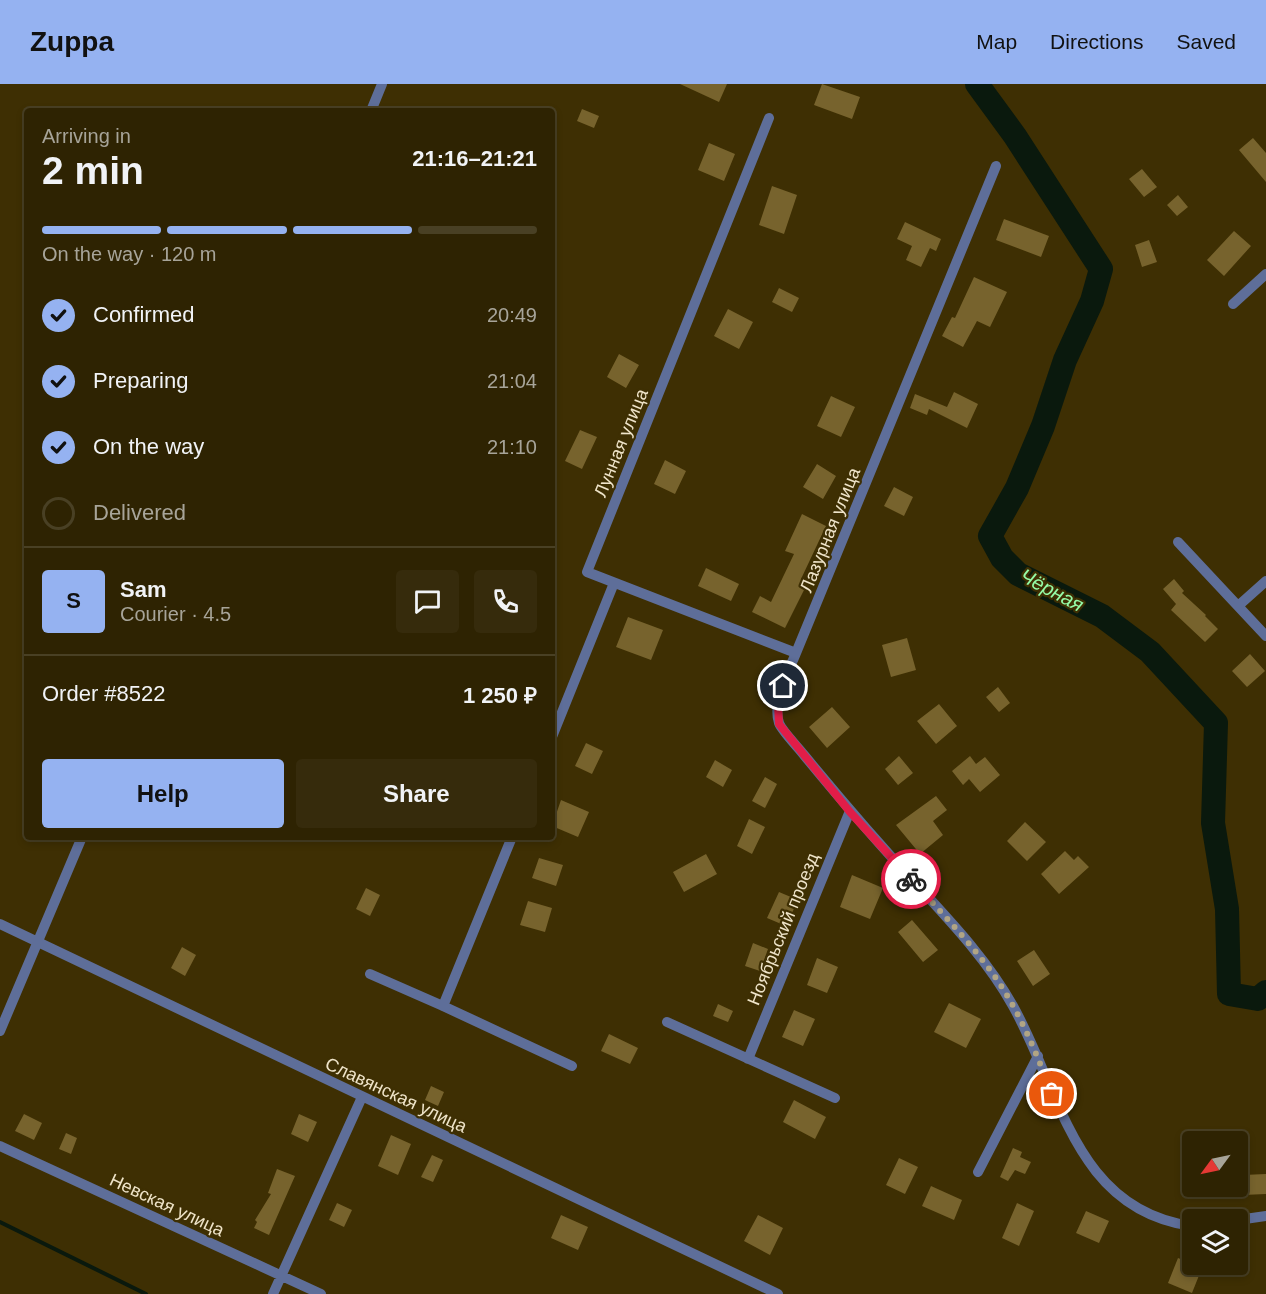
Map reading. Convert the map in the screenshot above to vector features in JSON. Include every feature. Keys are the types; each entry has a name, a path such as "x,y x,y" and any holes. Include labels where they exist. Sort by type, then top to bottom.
{"street":[{"path":"372,108 382,84"},
{"name":"Лунная улица","path":"769,118 587,572 796,653"},
{"name":"Лазурная улица","path":"996,166 796,653 778,704 779,724 850,812 966,939 993,974 1013,1006 1038,1056 1069,1130 1089,1163 1112,1190 1129,1204 1146,1214 1182,1224"},
{"path":"1233,304 1266,274"},
{"path":"1178,542 1266,636"},
{"path":"1238,606 1266,581"},
{"path":"555,730 614,583"},
{"name":"Ноябрьский проезд","path":"748,1059 850,812"},
{"path":"0,1031 81,840"},
{"path":"444,1006 511,840"},
{"name":"Славянская улица","path":"0,924 778,1294"},
{"path":"370,974 572,1066"},
{"path":"667,1022 836,1098"},
{"path":"978,1172 1038,1056"},
{"path":"273,1294 362,1097"},
{"name":"Невская улица","path":"0,1146 321,1294"},
{"path":"1248,1219 1266,1216"}],"building":[{"path":"680,84 727,84 719,102"},
{"path":"822,84 860,97 852,119 814,105"},
{"path":"582,109 599,116 594,128 577,121"},
{"path":"1253,138 1266,153 1266,182 1239,150"},
{"path":"709,143 735,154 724,181 698,170"},
{"path":"1142,169 1157,187 1144,197 1129,179"},
{"path":"772,186 797,195 784,234 759,225"},
{"path":"1178,195 1188,207 1177,216 1167,205"},
{"path":"1004,219 1049,236 1041,257 996,240"},
{"path":"905,222 941,239 936,251 930,248 921,267 906,260 912,246 897,239"},
{"path":"1234,231 1251,246 1224,276 1207,260"},
{"path":"1149,240 1157,262 1142,267 1135,245"},
{"path":"974,277 1007,292 990,327 977,321 963,347 942,336 952,317 955,318"},
{"path":"779,288 799,298 792,312 772,302"},
{"path":"728,309 753,322 739,349 714,336"},
{"path":"619,354 639,365 626,388 607,377"},
{"path":"954,392 978,404 967,428 929,409 927,415 910,408 915,394 947,407"},
{"path":"831,396 855,407 841,437 817,426"},
{"path":"580,430 597,437 582,469 565,461"},
{"path":"665,460 686,471 675,494 654,484"},
{"path":"817,464 836,476 823,499 803,487"},
{"path":"894,487 913,497 904,516 884,506"},
{"path":"802,514 826,526 801,579 808,582 785,628 752,612 760,596 771,602 794,554 785,551"},
{"path":"706,568 739,584 731,601 698,586"},
{"path":"1174,579 1184,591 1182,593 1218,629 1205,642 1171,610 1176,604 1163,589"},
{"path":"628,617 663,630 651,660 616,647"},
{"path":"907,638 916,670 891,677 882,645"},
{"path":"1250,654 1265,671 1247,687 1232,671"},
{"path":"998,687 1010,703 999,712 986,697"},
{"path":"939,704 957,726 936,744 917,721"},
{"path":"832,707 850,727 827,748 809,727"},
{"path":"586,743 603,751 592,774 575,766"},
{"path":"899,756 913,773 898,785 885,769"},
{"path":"970,756 976,764 985,757 1000,775 980,792 969,779 963,785 952,771"},
{"path":"715,760 732,770 723,787 706,777"},
{"path":"765,777 777,784 765,808 752,801"},
{"path":"936,796 947,810 933,821 943,835 920,854 896,825"},
{"path":"561,800 589,812 578,837 555,827 555,817"},
{"path":"749,819 765,827 752,854 737,846"},
{"path":"1025,822 1046,842 1027,861 1007,841"},
{"path":"1065,851 1074,860 1078,856 1089,867 1059,894 1041,874"},
{"path":"706,854 717,874 684,892 673,872"},
{"path":"539,858 563,865 556,886 532,878"},
{"path":"852,875 883,888 870,919 840,907"},
{"path":"366,888 380,895 370,916 356,909"},
{"path":"779,892 798,900 786,926 767,918"},
{"path":"528,901 552,908 545,932 520,925"},
{"path":"912,920 938,950 923,962 898,932"},
{"path":"753,943 768,949 760,971 745,966"},
{"path":"182,947 196,955 185,976 171,968"},
{"path":"1034,950 1050,974 1033,986 1017,961"},
{"path":"817,958 838,967 827,993 807,985"},
{"path":"949,1003 981,1019 966,1048 934,1032"},
{"path":"718,1004 733,1011 728,1022 713,1016"},
{"path":"794,1010 815,1019 803,1046 782,1037"},
{"path":"609,1034 638,1048 630,1064 601,1051"},
{"path":"431,1086 444,1092 438,1106 425,1100"},
{"path":"794,1100 826,1117 815,1139 783,1122"},
{"path":"24,1114 42,1123 34,1140 15,1131"},
{"path":"299,1114 317,1122 308,1142 291,1134"},
{"path":"66,1133 77,1138 71,1154 59,1149"},
{"path":"391,1135 411,1144 398,1175 378,1166"},
{"path":"1013,1148 1022,1152 1020,1157 1031,1162 1025,1174 1015,1170 1008,1181 1000,1177"},
{"path":"432,1155 443,1160 433,1182 421,1177"},
{"path":"899,1158 918,1167 905,1194 886,1185"},
{"path":"277,1169 295,1176 269,1235 254,1228 257,1222 255,1220 271,1194 268,1193"},
{"path":"1266,1174 1266,1194 1248,1195 1248,1175"},
{"path":"931,1186 962,1200 954,1220 922,1206"},
{"path":"337,1203 352,1210 344,1227 329,1220"},
{"path":"1017,1203 1034,1211 1019,1246 1002,1238"},
{"path":"1086,1211 1109,1221 1099,1243 1076,1233"},
{"path":"561,1215 588,1227 578,1250 551,1238"},
{"path":"758,1215 783,1228 770,1255 744,1241"},
{"path":"1178,1258 1182,1260 1182,1275 1199,1275 1192,1293 1168,1283"}],"waterway":[{"name":"Чёрная","path":"977,84 1015,136 1101,269 1092,301 1065,360 1043,426 1017,488 990,536 1002,558 1018,574 1102,616 1150,652 1216,723 1213,823 1227,909 1229,994 1258,999 1266,992"},
{"path":"0,1222 146,1294"}],"way so far":[{"path":"911,879 966,939 993,974 1013,1006 1038,1056 1052,1094"}],"route":[{"path":"783,686 778,704 779,724 850,812 911,879"}]}
